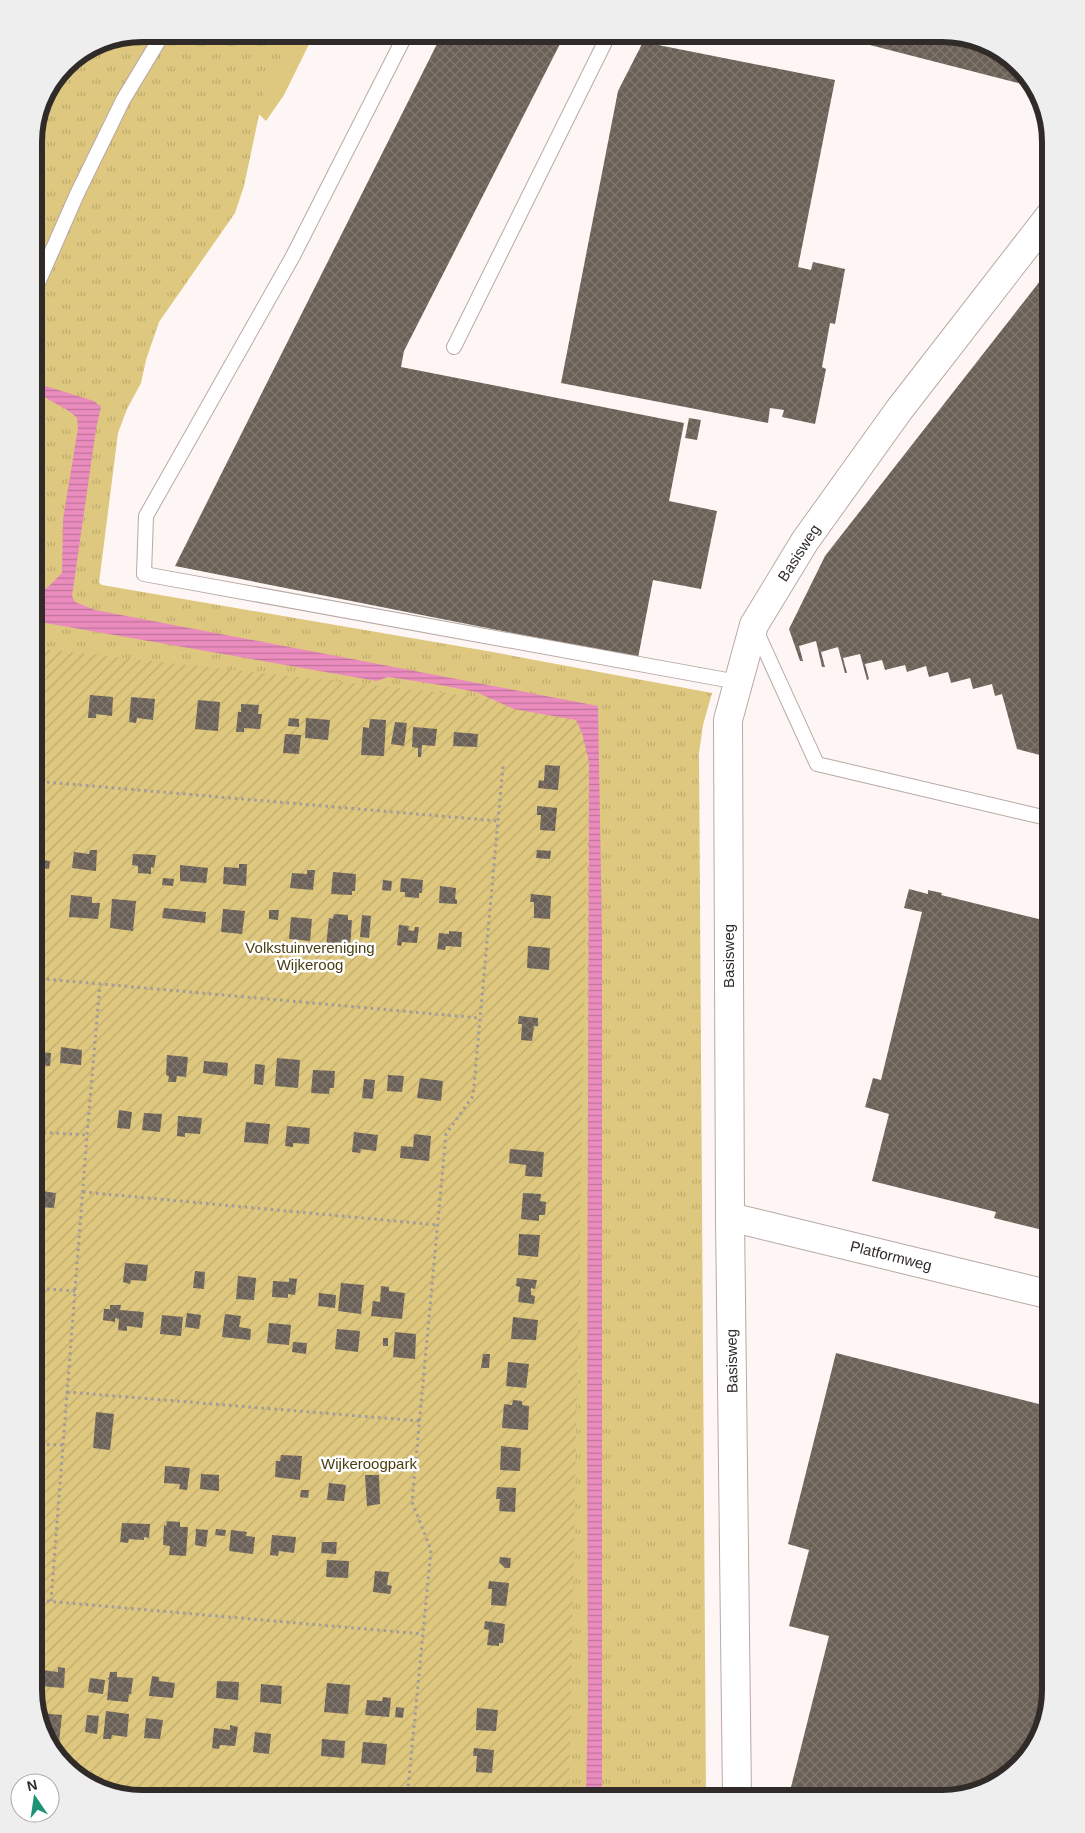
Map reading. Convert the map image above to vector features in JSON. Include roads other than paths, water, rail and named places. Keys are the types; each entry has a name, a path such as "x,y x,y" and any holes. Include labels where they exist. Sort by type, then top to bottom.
{"street":[{"name":"Basisweg","path":"737,1790 730,1217 728,720 754,624 806,541 899,410 1042,226"},
{"name":"Platformweg","path":"730,1217 1042,1293"}],"lane":[{"path":"43,272 77,194 123,100 158,42"},
{"path":"402,42 293,256 146,516 144,574 738,682"},
{"path":"454,347 605,43"},
{"path":"754,624 818,764 1042,817"}],"park label":[{"name":"Volkstuinvereniging Wijkeroog","path":"310,956"},
{"name":"Wijkeroogpark","path":"369,1464"}]}
